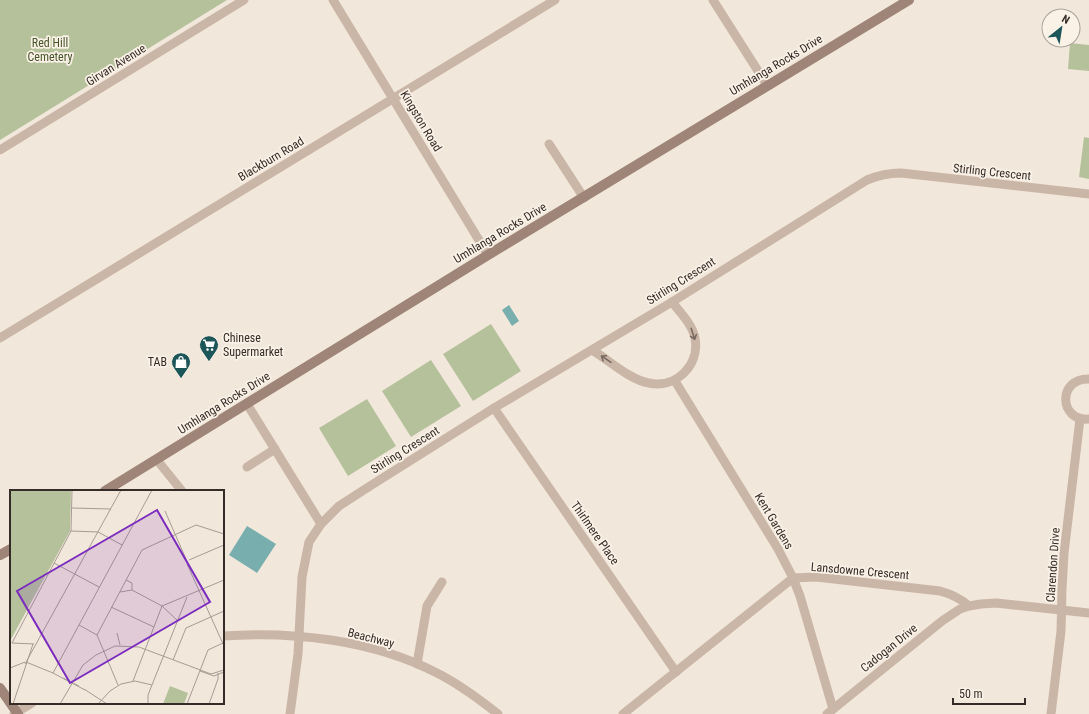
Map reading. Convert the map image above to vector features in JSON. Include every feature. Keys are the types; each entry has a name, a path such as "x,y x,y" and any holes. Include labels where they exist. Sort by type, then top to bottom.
{"main road":[{"name":"Umhlanga Rocks Drive","path":"107,490 488,255 909,0"},
{"path":"0,555 10,550"},
{"path":"0,688 10,704"},
{"path":"10,704 16,713"}],"street":[{"name":"Girvan Avenue","path":"0,150 244,0"},
{"name":"Kingston Road","path":"333,0 488,255"},
{"name":"Blackburn Road","path":"0,338 555,0"},
{"path":"713,0 767,86"},
{"path":"549,144 584,198"},
{"name":"Stirling Crescent","path":"290,714 299,637 302,577 305,562 310,542 321,524 339,506 494,408 672,302 860,184 878,175 888,173 901,174 1089,194"},
{"path":"592,350 636,378 648,383 661,385 675,381 684,373 691,363 694,352 695,337 689,325 672,302"},
{"path":"1085,419 1074,416 1069,411 1066,405 1067,391 1070,385 1076,381 1083,379 1089,380"},
{"name":"Kent Gardens","path":"675,381 778,549 793,578 830,712"},
{"path":"247,404 321,524"},
{"name":"Thirlmere Place","path":"494,408 676,672"},
{"name":"Clarendon Drive","path":"1052,714 1059,653 1064,553 1085,419"},
{"path":"248,467 275,449"},
{"path":"157,460 181,490"},
{"name":"Lansdowne Crescent","path":"623,714 793,578 816,578 940,591 954,595 969,606"},
{"path":"417,664 427,606 442,582"},
{"path":"969,606 996,603 1089,613"},
{"name":"Cadogan Drive","path":"830,712 942,621 960,609 969,606"},
{"name":"Beachway","path":"224,636 299,637 362,646 417,664 438,673 463,688 498,714"},
{"path":"16,713 30,704"}],"green space":[{"name":"Red Hill Cemetery","path":"0,0 227,0 0,140"},
{"path":"1081,44 1089,45 1089,71 1068,69 1070,48 1081,48"},
{"path":"1084,137 1089,138 1089,179 1079,177"},
{"path":"491,324 521,371 473,401 443,354"},
{"path":"431,360 461,406 411,437 382,391"},
{"path":"367,399 396,446 348,476 319,428"}],"water":[{"path":"509,305 519,321 512,326 502,310"},
{"path":"247,526 276,544 257,573 229,555"}],"place":[{"name":"Chinese Supermarket","path":"209,362"},
{"name":"TAB","path":"181,379"}]}
